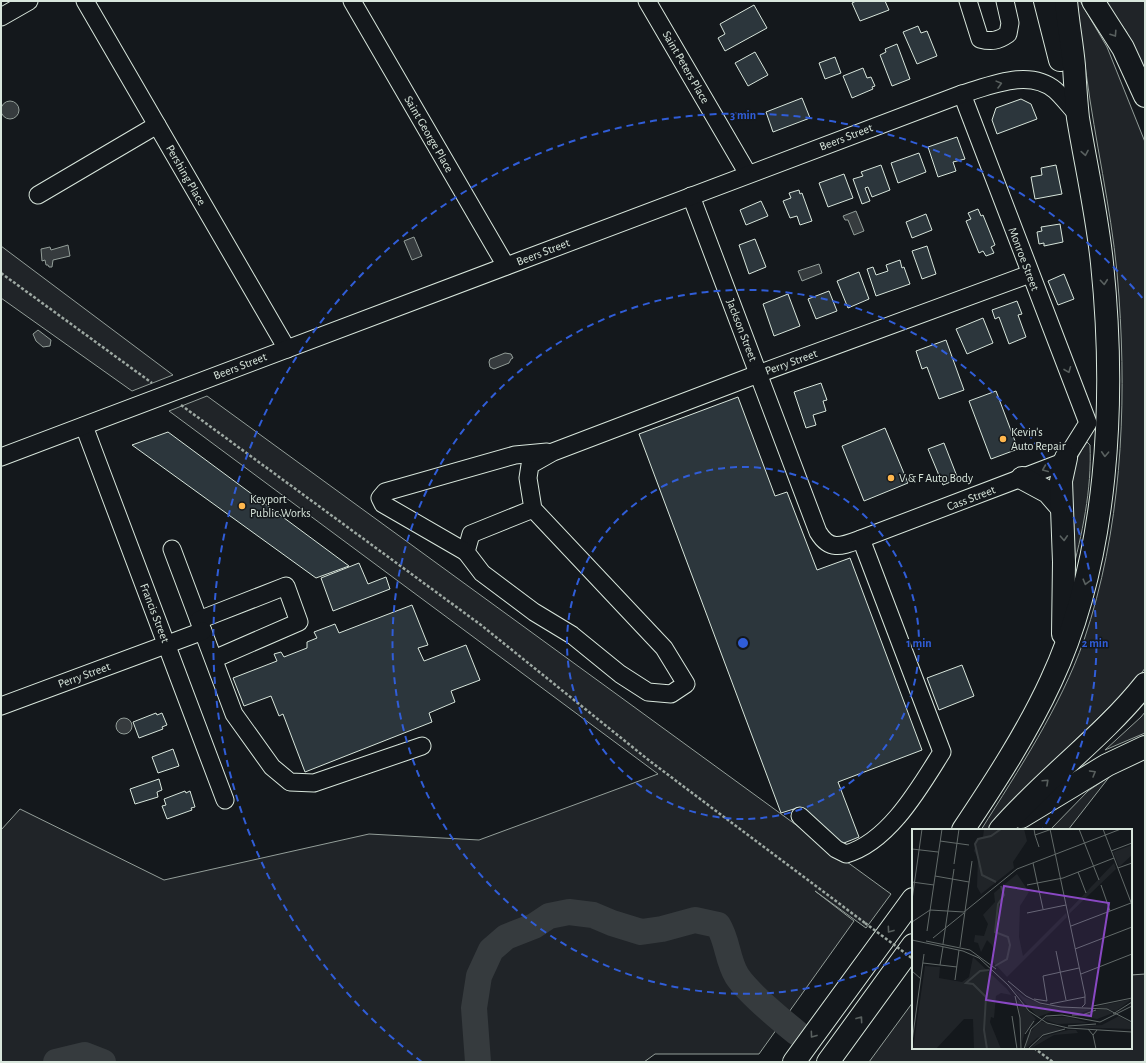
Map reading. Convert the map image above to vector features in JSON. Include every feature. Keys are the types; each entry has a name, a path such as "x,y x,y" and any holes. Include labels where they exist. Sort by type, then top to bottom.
{"highway":[{"path":"1045,1 1062,68 1078,115"},
{"path":"964,829 1027,729 1052,680 1062,656 1079,606 1092,554 1102,496 1097,423 1107,342 1105,289 1096,215 1078,115 1066,1"},
{"path":"1093,1 1123,48 1145,96"},
{"path":"1062,656 1064,562 1061,481 1066,458"},
{"path":"1022,478 1048,492 1061,507"},
{"path":"1001,829 1037,790 1102,730 1145,684"},
{"path":"1002,829 1107,765 1145,747"},
{"path":"794,1062 912,900"},
{"path":"828,1062 912,946"}],"street":[{"path":"1,17 29,1"},
{"name":"Pershing Place","path":"85,1 287,349"},
{"name":"Saint George Place","path":"352,1 506,266"},
{"name":"Saint Peters Place","path":"647,1 748,174"},
{"path":"958,1 980,39 989,41 1000,40 1008,34 1010,23 1005,1"},
{"path":"968,1 979,36"},
{"name":"Beers Street","path":"1,457 962,94 1014,80 1031,79 1054,89 1078,115"},
{"name":"Monroe Street","path":"962,94 1053,334 1097,423"},
{"path":"38,195 157,125"},
{"name":"Jackson Street","path":"691,196 818,532 826,542 835,546"},
{"name":"Perry Street","path":"553,452 758,374 1030,274"},
{"name":"Cass Street","path":"835,546 846,545 1058,464 1066,458 1097,423"},
{"name":"Francis Street","path":"84,426 225,800"},
{"path":"553,452 530,465 528,478 533,510 664,648 686,684 672,694 648,692 620,674 572,635 534,612 482,573 466,552 384,504 380,498 385,492 515,455 553,452"},
{"path":"466,552 471,534 533,510"},
{"path":"800,816 836,849 846,854 854,852 881,833 909,804 942,752 861,539"},
{"path":"172,549 234,714 272,767 290,782 314,783 422,746"},
{"name":"Perry Street","path":"1,706 167,645 201,625 286,586 299,622 214,659"}],"path":[{"path":"1,273 481,625 651,762 912,958"},
{"path":"1035,1049 1053,1062"}],"shaded area":[{"path":"1077,1 1080,1 1107,47 1145,142 1145,668 1137,680 1015,799 989,829 982,829 1038,738 1074,665 1084,640 1096,599 1106,556 1113,514 1121,427 1122,383 1119,297 1111,223 1085,63"},
{"path":"1104,1 1145,1 1145,73 1126,31"},
{"path":"10,101 16,104 19,110 16,116 10,119 4,116 1,110 4,104"},
{"path":"856,211 864,231 854,235 848,220 845,220 843,216"},
{"path":"414,237 422,256 412,260 404,241"},
{"path":"68,245 70,256 53,260 52,267 46,265 45,260 42,261 41,249 50,247 51,250"},
{"path":"1,246 173,375 132,391 1,298"},
{"path":"819,264 822,273 802,281 798,271"},
{"path":"38,330 51,340 50,346 43,347 36,341 33,334"},
{"path":"505,353 511,354 513,358 509,363 494,369 490,367 490,359"},
{"path":"207,396 891,894 866,928 815,891 854,921 759,1054 655,1054 644,1062 1,1062 1,830 20,809 164,880 369,834 479,840 658,774 169,411"},
{"path":"1087,442 1090,445 1088,495 1079,545 1071,577 1068,525 1069,490 1072,473 1078,457"},
{"path":"1145,712 1145,733 1105,750 1141,717"},
{"path":"121,718 127,718 132,723 130,732 127,734 121,734 116,729 116,723"},
{"path":"1110,776 1069,829 1051,829 1088,791"},
{"path":"1145,974 1145,1062 869,1062 912,1003 912,1049 1132,1049 1132,975"}],"building":[{"path":"856,1 885,1 889,10 860,21 852,3"},
{"path":"754,5 767,28 725,51 718,38 725,34 720,24"},
{"path":"918,26 921,33 927,31 937,56 917,64 903,32"},
{"path":"897,44 910,79 892,86 880,55 886,52 885,49"},
{"path":"755,52 768,75 748,86 735,63"},
{"path":"835,57 841,73 825,79 819,63"},
{"path":"863,68 867,78 871,77 875,86 872,87 873,89 852,98 843,76"},
{"path":"802,98 810,118 773,132 766,112"},
{"path":"1021,99 1031,104 1037,119 997,134 992,120 996,108"},
{"path":"957,137 965,159 953,162 956,171 938,177 928,147"},
{"path":"919,153 926,172 898,183 891,163"},
{"path":"881,165 890,190 872,197 868,187 865,188 870,201 862,204 853,179 863,176 861,172"},
{"path":"1056,165 1062,194 1035,199 1031,177 1042,175 1041,168"},
{"path":"844,174 853,198 828,207 819,183"},
{"path":"799,190 800,194 802,193 812,221 800,225 797,216 790,218 783,201 791,198 789,193"},
{"path":"761,201 768,216 746,225 740,210"},
{"path":"978,209 981,216 983,215 995,245 991,247 994,253 986,256 983,251 979,253 966,221 971,219 968,213"},
{"path":"926,214 932,230 912,238 906,222"},
{"path":"1060,224 1063,242 1044,246 1044,243 1039,244 1037,232 1042,231 1041,227"},
{"path":"755,239 766,267 749,274 739,245"},
{"path":"927,246 936,274 922,279 912,251"},
{"path":"900,260 902,268 904,267 910,284 876,296 867,269 873,267 876,275 888,271 886,265"},
{"path":"859,272 869,299 848,308 837,281"},
{"path":"1064,274 1074,299 1058,305 1048,281"},
{"path":"829,291 837,311 816,319 808,299"},
{"path":"788,294 800,326 774,336 763,304"},
{"path":"1017,301 1022,314 1018,315 1026,337 1009,344 999,317 995,319 992,310"},
{"path":"983,318 993,343 967,354 956,329"},
{"path":"946,340 964,390 939,399 927,367 922,369 916,351"},
{"path":"821,383 827,400 823,401 826,411 813,415 816,425 806,428 794,392"},
{"path":"996,391 1018,449 991,459 969,401"},
{"path":"738,397 775,496 787,492 817,570 850,558 922,750 838,782 859,837 839,845 797,808 781,813 639,434"},
{"path":"885,428 908,483 864,501 842,446"},
{"name":"Keyport Public Works","path":"168,432 349,566 316,578 132,445"},
{"path":"944,443 958,479 943,485 928,449"},
{"path":"359,563 368,584 386,577 390,589 333,611 321,578"},
{"path":"412,605 428,645 418,648 424,661 466,645 480,680 451,691 455,702 429,713 432,722 305,772 283,714 279,716 271,696 244,706 233,678 277,661 274,654 281,652 284,657 307,648 307,642 317,638 314,632 335,624 339,633"},
{"path":"962,665 974,696 939,710 927,678"},
{"path":"156,713 157,715 162,713 167,725 162,727 163,729 139,738 133,722"},
{"path":"173,749 179,766 158,773 152,757"},
{"path":"159,779 162,790 157,792 158,797 135,804 130,789"},
{"path":"185,791 186,793 190,791 195,807 191,808 192,810 167,819 162,806 166,805 164,799"}],"waterway":[{"path":"478,1062 474,1008 479,976 491,950 506,937 534,926 549,916 569,912 593,915 641,932 662,929 695,920 718,925 724,937 731,964 742,983 774,1014 797,1033"},
{"path":"56,1062 85,1055 103,1062"}],"place":[{"name":"Kevin's Auto Repair","path":"1003,439"},
{"name":"V & F Auto Body","path":"891,478"},
{"name":"Keyport Public Works","path":"242,506"}]}
